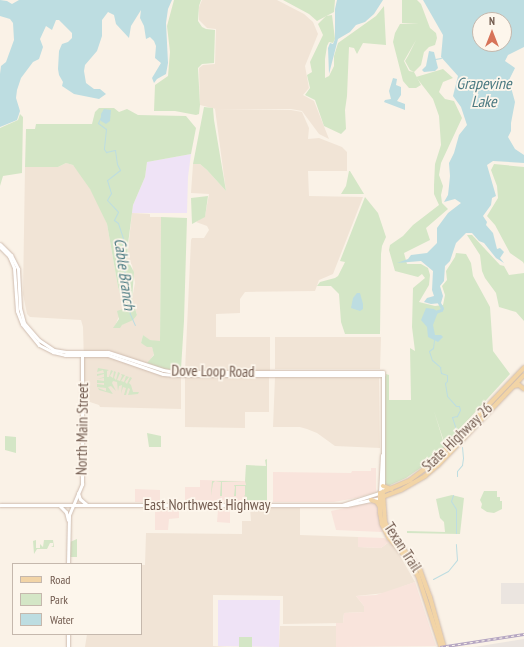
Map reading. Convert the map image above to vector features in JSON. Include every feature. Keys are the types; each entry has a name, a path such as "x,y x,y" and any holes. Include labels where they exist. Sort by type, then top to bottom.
{"main road":[{"name":"Dove Loop Road","path":"0,244 9,251 16,265 19,279 20,310 28,329 41,342 51,349 62,352 82,353"},
{"name":"Dove Loop Road","path":"0,247 9,256 14,268 17,311 25,330 39,345 50,352 62,355 108,352 163,370 174,372 383,374 383,452"},
{"name":"North Main Street","path":"68,521 82,480 82,353"},
{"name":"State Highway 26","path":"382,495 410,480 432,464 470,430 524,368"},
{"name":"State Highway 26","path":"382,495 392,494 417,481 431,471 524,375"},
{"path":"514,386 521,386 524,389"},
{"path":"382,495 384,486 383,452"},
{"path":"382,495 383,452"},
{"path":"384,486 386,488 393,488"},
{"path":"78,493 80,499 88,505"},
{"path":"384,502 392,494"},
{"name":"East Northwest Highway","path":"0,505 342,505 357,504 382,495"},
{"name":"East Northwest Highway","path":"342,505 382,495"},
{"name":"Texan Trail","path":"382,495 384,502 384,516 388,529 411,557 420,575 430,597 444,647"},
{"name":"Texan Trail","path":"382,495 380,517 385,530 420,575 440,647"},
{"path":"371,500 377,502 380,507"},
{"path":"59,505 66,512 68,521 68,563"},
{"path":"68,635 68,647"}],"shaded area":[{"path":"202,0 277,0 304,14 313,22 318,34 305,66 309,88 303,95 314,101 329,139 319,134 302,111 291,109 216,109 200,105 199,68 203,65 215,64 216,29 207,28 199,20 199,7"},
{"path":"215,109 291,110 302,112 309,128 308,139 319,138 342,147 347,152 347,171 308,171 309,196 363,197 333,274 319,280 315,291 245,292 240,299 240,313 216,314 216,337 270,337 270,371 185,371 191,240 192,238 204,238 209,230 207,226 196,222 205,216 209,194 191,193 193,164 200,164 226,191"},
{"path":"191,154 188,177 187,213 132,213 133,205 145,177 147,162"},
{"path":"66,163 73,165 85,179 107,224 118,287 124,305 114,328 122,325 137,315 132,299 135,283 132,265 127,259 132,213 150,214 150,217 161,217 160,342 149,340 143,335 141,343 152,347 154,354 144,369 159,374 181,378 181,409 100,407 99,405 87,401 85,399 83,327 81,320 30,317 27,314 23,294 25,167 58,167"},
{"path":"275,337 381,337 380,369 275,369"},
{"path":"185,376 269,376 269,412 245,412 245,428 185,427"},
{"path":"275,377 379,378 380,448 335,446 317,433 307,429 300,427 273,427"},
{"path":"371,468 376,468 376,492 356,498 334,502 273,502 273,472 351,473 352,471 371,471"},
{"path":"200,480 246,481 247,502 185,501 185,487 200,487"},
{"path":"135,489 160,490 160,506 179,506 179,518 169,519 168,530 155,530 155,502 135,502"},
{"path":"374,502 377,504 382,532 336,530 331,511"},
{"path":"250,508 300,508 300,535 358,537 358,547 381,548 389,542 400,556 415,582 385,593 356,596 364,606 364,612 344,613 343,623 283,624 283,596 213,595 213,646 227,647 85,647 87,635 142,635 142,565 145,565 146,533 242,534 242,521 251,521"},
{"path":"218,510 230,510 230,523 217,522"},
{"path":"358,537 384,538 389,542 381,548 358,547"},
{"path":"415,582 436,646 336,647 336,623 343,623 344,613 364,612 364,606 356,596 376,595"},
{"path":"501,583 524,583 524,604 501,604"},
{"path":"218,600 280,600 279,647 218,646"},
{"path":"280,626 336,626 336,647 279,647"},
{"path":"524,639 524,647 474,647"}],"green space":[{"path":"174,0 201,0 198,21 202,27 215,30 214,63 202,64 198,68 200,105 199,114 196,115 175,111 154,111 155,85 168,76 170,52 167,26"},
{"path":"283,0 335,0 334,12 317,21 309,14"},
{"path":"402,0 417,0 421,4 430,28 436,33 437,38 435,45 429,47 424,52 421,65 414,72 421,85 416,88 409,88 403,81 393,42 395,33 400,24 419,23 402,23","holes":["416,40 405,61 410,70 414,72 409,71 404,61"]},
{"path":"384,6 386,45 363,43 357,54 354,48 349,47 345,110 346,129 341,134 324,126 315,100 305,95 310,88 307,75 312,72 310,62 323,35 318,24 326,16 332,15 335,39 333,43 329,42 327,46 325,78 329,76 334,66 334,56 338,43 376,16"},
{"path":"443,69 453,78 443,82 439,92 445,99 454,101 462,118 441,163 439,175 443,186 441,195 442,203 448,209 426,228 430,240 404,253 407,264 421,264 428,268 430,275 429,285 419,302 435,306 443,305 445,295 442,286 447,280 446,271 456,253 466,254 471,263 473,276 490,307 493,351 510,374 445,445 434,411 445,447 422,467 406,478 386,487 384,485 385,377 386,374 389,375 389,400 411,400 410,348 415,351 412,327 413,288 425,278 422,274 418,277 395,271 389,250 390,245 403,236 413,225 439,205 434,194 434,185 435,164 441,145 439,116 433,99 416,77"},
{"path":"204,107 213,108 226,191 200,164 193,164"},
{"path":"99,108 114,108 119,112 127,109 138,115 186,116 196,128 191,154 147,162 145,177 133,205 127,259 134,272 132,299 137,315 133,320 122,325 120,328 113,328 119,319 117,311 123,309 124,305 118,287 107,224 90,189 73,165 66,163 58,167 25,167 26,129 35,129 36,124 92,124 95,112"},
{"path":"20,114 23,117 22,173 3,176 0,186 0,128 18,120"},
{"path":"494,164 524,167 524,264 510,253 495,225 487,216 498,198 497,186 491,170"},
{"path":"349,171 364,194 341,194 346,186"},
{"path":"208,196 205,217 192,224 191,198"},
{"path":"365,197 378,213 386,237 382,246 381,254 380,334 345,334 341,322 339,294 331,286 317,286 320,282 338,276 345,262 340,261"},
{"path":"161,217 187,218 184,321 181,369 178,370 164,369 147,363 154,355 152,347 147,347 141,343 143,335 150,340 160,341"},
{"path":"467,235 472,235 500,265 504,266 509,275 524,273 524,321 516,312 499,307 496,293 485,278 482,271 480,255"},
{"path":"98,368 109,370 107,371 107,377 109,377 111,370 113,371 110,376 113,378 114,371 116,372 114,378 116,380 118,372 120,373 117,380 120,381 122,376 121,374 125,375 121,381 124,382 126,376 129,377 125,382 127,384 130,377 132,378 129,383 133,392 139,392 138,394 128,395 130,389 128,388 126,395 124,395 126,388 123,387 121,394 122,385 119,386 118,391 117,382 113,381 112,383 116,391 111,386 108,387 113,394 99,390 98,388 106,391 106,388 97,387 97,384 104,385 104,383 97,383 97,380 104,381 104,378 97,379 104,377 104,374 97,376 97,374 104,373 103,370 97,372"},
{"path":"147,433 161,436 161,447 149,447"},
{"path":"5,436 16,437 16,453 5,450"},
{"path":"267,459 267,501 265,503 247,502 247,497 244,496 245,486 236,486 236,496 234,496 234,485 246,485 246,465 266,466 265,460"},
{"path":"212,481 215,481 213,483 211,496"},
{"path":"215,481 245,481 222,482 222,496 220,496 221,482"},
{"path":"484,491 497,491 497,497 500,497 500,501 502,501 502,509 494,513 487,512 481,508 482,504 480,500"},
{"path":"452,495 464,498 460,534 407,533 407,531 445,532 444,522 440,518 436,499"},
{"path":"77,539 77,557 70,557 70,542"},
{"path":"36,540 36,548 40,548 40,544 43,547 44,540 53,540 54,547 51,547 53,546 53,543 50,543 47,549 37,549 34,554 33,541"},
{"path":"239,637 252,637 252,647 239,647"}],"water":[{"path":"0,0 7,1 12,4 19,0 172,0 168,9 166,23 168,63 166,74 157,79 154,83 152,78 161,63 155,58 156,46 154,41 150,37 146,39 144,26 140,18 141,10 131,26 129,38 116,24 114,15 108,12 102,20 102,36 97,51 85,65 84,71 86,83 94,89 100,89 106,94 99,99 74,94 62,86 63,82 59,75 58,69 59,51 62,44 68,42 72,38 72,33 59,20 56,20 52,30 46,26 40,39 43,47 39,59 33,62 21,78 16,98 20,111 17,120 0,127 1,66 6,62 14,40 13,23 10,19 0,16"},
{"path":"337,0 383,0 374,14 365,22 356,25 350,32 338,39 329,74 328,48 330,43 333,44 335,39 335,9"},
{"name":"Grapevine Lake","path":"423,0 524,0 524,47 508,55 505,61 515,68 509,80 515,102 511,131 508,137 515,149 524,155 524,163 493,161 487,165 496,196 492,198 491,205 483,216 487,222 486,225 493,233 497,249 500,248 504,252 500,258 504,263 496,258 484,243 479,241 472,233 466,233 456,243 450,261 445,266 444,281 440,286 443,296 441,303 431,304 424,302 427,298 434,296 432,290 433,271 421,261 397,263 408,259 411,255 427,253 437,243 437,228 448,213 461,203 455,199 444,202 448,195 450,176 449,163 454,153 459,135 467,125 461,107 453,96 458,76 441,57 443,35"},
{"path":"429,51 434,52 438,68 435,71 424,72 422,70 426,66"},
{"path":"393,78 397,79 396,85 401,87 401,95 397,101 405,104 405,110 384,102 385,100 391,99 389,91"},
{"path":"104,109 111,110 110,121 106,124 101,121 101,114"},
{"path":"357,293 360,293 363,304 363,309 360,311 351,308 353,298"},
{"path":"426,308 434,309 438,312 433,325 435,335 441,335 443,337 438,342 428,337 427,327 421,320"}],"waterway":[{"path":"435,59 441,58"},
{"name":"Cable Branch","path":"102,115 98,123 106,129 104,149 106,152 115,150 117,164 120,170 107,180 111,193 107,200 118,212 114,220 118,223 123,238 121,259 127,282 130,314 135,325"},
{"path":"435,312 441,310 442,308 438,301"},
{"path":"434,340 433,348 429,351 432,360 440,367 441,373 447,375 447,381 445,383 447,396 456,406 459,406 460,410 457,416 452,417 457,432"},
{"path":"457,476 457,471 462,465 462,447"},
{"path":"453,495 451,501 456,509 456,533"},
{"path":"433,579 448,571 457,560 456,544"}],"railway":[{"path":"440,647 524,634"}]}
